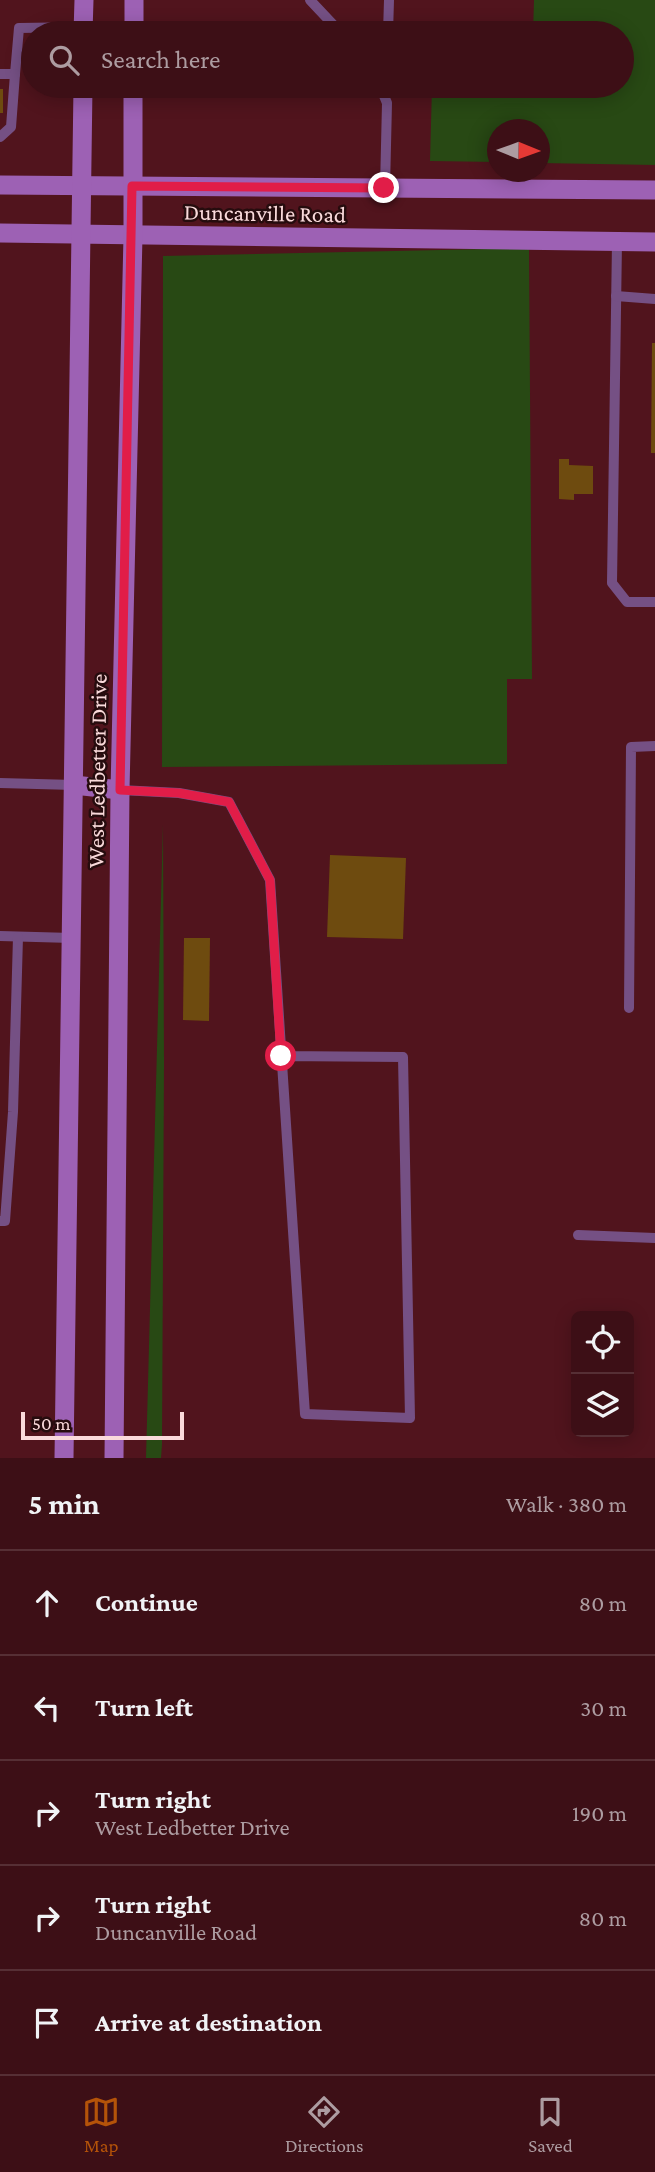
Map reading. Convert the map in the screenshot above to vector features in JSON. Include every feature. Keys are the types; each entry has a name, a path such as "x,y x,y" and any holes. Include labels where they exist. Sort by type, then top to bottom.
{"main road":[{"path":"83,21 84,0"},
{"path":"134,0 134,21"},
{"name":"West Ledbetter Drive","path":"64,1458 83,98"},
{"name":"West Ledbetter Drive","path":"114,1458 120,790 134,98"},
{"name":"Duncanville Road","path":"0,185 655,190"},
{"name":"Duncanville Road","path":"0,233 655,242"},
{"path":"74,785 120,790"}],"lane":[{"path":"310,0 330,21"},
{"path":"388,0 388,21"},
{"path":"0,137 11,127 21,28"},
{"path":"0,74 15,74"},
{"path":"385,98 387,103"},
{"path":"384,188 387,98"},
{"path":"617,242 612,583 627,602 655,602"},
{"path":"616,296 655,299"},
{"path":"629,1008 631,747 655,746"},
{"path":"0,783 74,785"},
{"path":"120,790 179,793 229,802 270,880 281,1056 304,1415 410,1418 403,1057 281,1056"},
{"path":"0,936 72,938"},
{"path":"0,1221 5,1221 13,1112 18,936"},
{"path":"578,1235 655,1238"}],"green space":[{"path":"534,0 655,0 655,165 550,163 550,119 487,119 487,162 430,161 432,98 634,98 634,21 533,21"},
{"path":"529,248 532,679 507,679 507,764 162,767 163,256"},
{"path":"163,824 162,1444 161,1458 146,1458"}],"building":[{"path":"0,89 3,89 3,113 0,113"},
{"path":"652,343 655,343 655,453 651,453"},
{"path":"559,459 569,459 569,465 593,466 593,494 574,494 574,500 559,499"},
{"path":"330,855 406,858 403,939 327,937"},
{"path":"184,938 210,938 209,1021 183,1020"}],"route":[{"path":"281,1056 270,880 229,802 179,793 120,790 132,186 384,188"}]}
